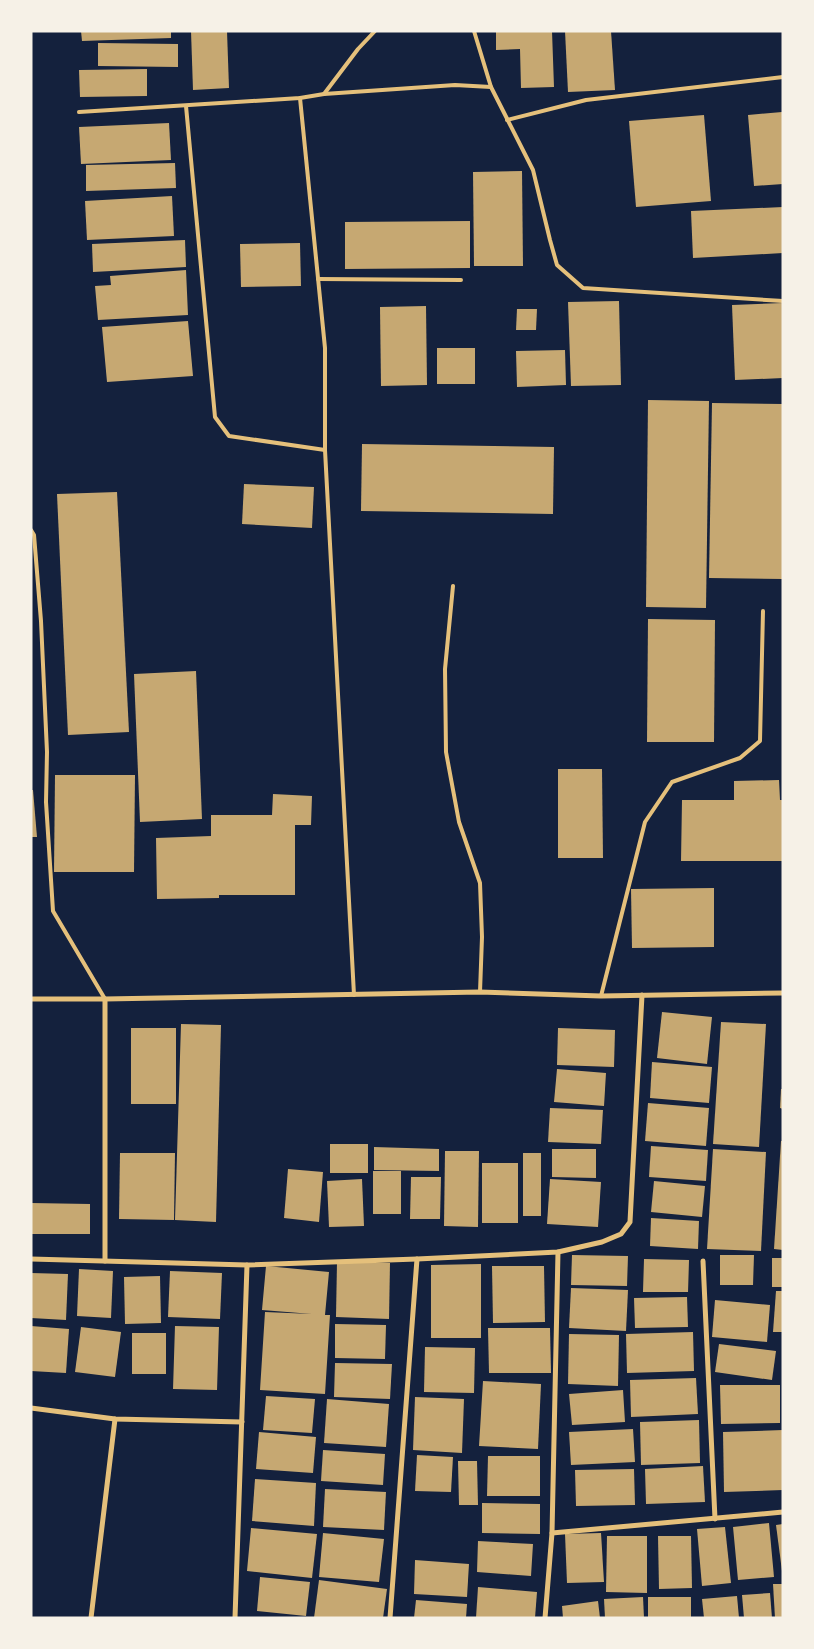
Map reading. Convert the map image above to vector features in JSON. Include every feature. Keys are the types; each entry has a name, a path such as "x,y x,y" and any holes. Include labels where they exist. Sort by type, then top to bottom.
{"street":[{"path":"31,999 480,992 601,996 783,993"},
{"path":"31,1259 247,1265 417,1259 558,1252 602,1242 621,1234 630,1222 642,995"},
{"path":"106,999 106,1261"},
{"path":"545,1618 552,1533 558,1252"},
{"path":"390,1618 417,1259"},
{"path":"703,1261 715,1519"},
{"path":"235,1618 247,1265"},
{"path":"31,1408 115,1419 242,1422"},
{"path":"91,1618 115,1419"},
{"path":"552,1533 783,1512"}],"lane":[{"path":"324,94 358,49 375,31"},
{"path":"474,31 491,87 533,170 557,265 583,288 783,301"},
{"path":"507,120 586,100 783,77"},
{"path":"79,112 300,98 324,94 455,85 491,87"},
{"path":"300,98 325,348 325,450 354,995"},
{"path":"186,106 215,417 229,436 325,450"},
{"path":"318,279 461,280"},
{"path":"31,530 34,535 41,621 47,752 46,802 54,911 106,999"},
{"path":"454,586 445,669 446,752 459,822 480,883 482,937 480,992"},
{"path":"601,996 644,822 672,782 740,758 760,741 763,611"}],"building":[{"path":"81,31 171,31 171,38 82,41"},
{"path":"191,31 227,31 229,88 193,90"},
{"path":"496,31 552,31 554,87 521,88 520,49 496,50"},
{"path":"565,31 611,31 615,90 568,92"},
{"path":"98,43 178,44 178,67 98,66"},
{"path":"147,69 147,96 80,97 79,70"},
{"path":"782,112 783,184 754,186 748,115"},
{"path":"704,115 711,201 636,207 629,121"},
{"path":"169,123 171,160 81,164 79,127"},
{"path":"175,163 176,188 86,191 86,165"},
{"path":"522,171 523,266 474,266 473,172"},
{"path":"172,196 174,236 87,240 85,201"},
{"path":"783,207 783,253 693,258 691,211"},
{"path":"470,221 470,268 345,269 345,222"},
{"path":"185,240 186,267 93,272 92,244"},
{"path":"300,243 301,286 241,287 240,244"},
{"path":"186,270 188,315 98,320 95,286 111,285 110,276"},
{"path":"619,301 621,385 571,386 568,302"},
{"path":"783,303 783,378 735,380 732,305"},
{"path":"426,306 427,385 381,386 380,307"},
{"path":"517,309 537,309 536,330 516,330"},
{"path":"188,321 193,376 107,382 102,327"},
{"path":"437,348 475,348 475,384 437,384"},
{"path":"565,350 566,385 517,387 516,351"},
{"path":"648,400 709,401 706,608 646,607"},
{"path":"712,403 783,404 783,579 709,578"},
{"path":"362,444 554,447 553,514 361,511"},
{"path":"244,484 314,487 312,528 242,524"},
{"path":"117,492 129,732 68,735 57,494"},
{"path":"648,619 715,620 714,742 647,742"},
{"path":"196,671 202,819 140,822 134,674"},
{"path":"558,769 602,769 603,858 558,858"},
{"path":"55,775 135,775 134,872 54,872"},
{"path":"779,780 780,800 783,800 783,861 681,861 682,800 734,800 734,781"},
{"path":"31,790 33,790 37,837 31,837"},
{"path":"273,794 312,796 311,825 295,825 295,895 219,895 219,898 157,899 156,838 211,836 211,815 272,815"},
{"path":"714,888 714,947 632,948 631,889"},
{"path":"662,1012 712,1017 707,1064 657,1058"},
{"path":"721,1022 766,1024 759,1147 713,1144"},
{"path":"181,1024 221,1025 216,1222 175,1220"},
{"path":"131,1028 176,1028 176,1104 131,1104"},
{"path":"558,1028 615,1030 614,1067 557,1065"},
{"path":"652,1062 712,1067 709,1103 650,1098"},
{"path":"557,1069 606,1073 604,1106 554,1102"},
{"path":"781,1089 783,1089 783,1109 780,1108"},
{"path":"648,1103 709,1108 706,1146 645,1141"},
{"path":"550,1108 603,1110 601,1144 548,1142"},
{"path":"781,1141 783,1141 783,1250 774,1249"},
{"path":"330,1144 368,1144 368,1173 330,1173"},
{"path":"651,1146 708,1150 706,1181 649,1177"},
{"path":"374,1147 439,1149 439,1171 374,1170"},
{"path":"552,1149 596,1149 596,1178 552,1177"},
{"path":"713,1149 766,1152 761,1251 707,1249"},
{"path":"445,1151 479,1151 478,1227 444,1226"},
{"path":"120,1153 175,1153 174,1220 119,1219"},
{"path":"523,1153 541,1153 541,1216 523,1216"},
{"path":"482,1163 518,1163 518,1223 482,1223"},
{"path":"288,1169 323,1172 319,1222 284,1218"},
{"path":"373,1171 401,1171 401,1214 373,1214"},
{"path":"411,1177 441,1177 440,1219 410,1219"},
{"path":"362,1179 364,1226 329,1227 327,1181"},
{"path":"550,1179 601,1182 598,1227 547,1224"},
{"path":"654,1181 705,1186 702,1217 651,1212"},
{"path":"31,1203 90,1204 90,1234 31,1234"},
{"path":"651,1218 699,1221 698,1249 650,1246"},
{"path":"572,1255 628,1256 627,1286 571,1285"},
{"path":"720,1255 754,1255 753,1285 720,1285"},
{"path":"772,1258 783,1258 783,1287 772,1287"},
{"path":"644,1259 689,1260 688,1292 643,1292"},
{"path":"337,1262 390,1263 389,1319 336,1317"},
{"path":"481,1264 481,1338 431,1338 431,1265"},
{"path":"266,1266 329,1272 325,1315 330,1315 325,1394 260,1390 265,1312 312,1314 262,1310"},
{"path":"492,1266 544,1266 545,1322 493,1323"},
{"path":"79,1269 113,1271 111,1318 77,1316"},
{"path":"170,1271 222,1273 220,1319 168,1317"},
{"path":"31,1273 68,1274 66,1320 31,1318"},
{"path":"160,1276 161,1323 125,1324 124,1277"},
{"path":"571,1288 628,1290 626,1331 569,1328"},
{"path":"776,1291 783,1291 783,1332 773,1332"},
{"path":"687,1297 688,1327 635,1328 634,1298"},
{"path":"715,1300 770,1305 767,1342 712,1337"},
{"path":"335,1324 386,1325 385,1359 335,1358"},
{"path":"31,1326 69,1329 66,1373 31,1371"},
{"path":"175,1326 219,1327 217,1390 173,1389"},
{"path":"81,1327 121,1332 115,1377 75,1372"},
{"path":"488,1328 550,1328 551,1373 489,1373"},
{"path":"693,1332 694,1371 627,1373 626,1334"},
{"path":"132,1333 166,1333 166,1374 132,1374"},
{"path":"569,1334 619,1335 618,1386 568,1384"},
{"path":"719,1344 776,1351 772,1380 715,1372"},
{"path":"425,1347 475,1348 474,1393 424,1392"},
{"path":"335,1363 392,1364 390,1399 334,1397"},
{"path":"696,1378 698,1414 631,1417 630,1380"},
{"path":"483,1381 541,1384 538,1449 479,1446"},
{"path":"720,1385 780,1385 780,1423 721,1424"},
{"path":"623,1390 625,1422 572,1425 569,1394"},
{"path":"266,1396 315,1399 312,1433 263,1430"},
{"path":"415,1397 464,1399 462,1453 413,1450"},
{"path":"327,1399 389,1404 386,1447 324,1443"},
{"path":"699,1420 700,1463 641,1465 640,1422"},
{"path":"633,1429 635,1462 571,1465 569,1432"},
{"path":"783,1430 783,1490 724,1492 723,1432"},
{"path":"259,1432 316,1437 313,1473 256,1469"},
{"path":"323,1450 385,1454 383,1485 321,1481"},
{"path":"417,1455 453,1457 451,1492 415,1491"},
{"path":"488,1456 540,1456 540,1496 487,1496"},
{"path":"458,1461 477,1461 478,1505 459,1505"},
{"path":"703,1466 705,1502 646,1504 645,1469"},
{"path":"634,1469 635,1505 576,1506 575,1470"},
{"path":"255,1479 316,1483 314,1526 252,1521"},
{"path":"325,1489 386,1492 384,1530 323,1527"},
{"path":"482,1503 540,1504 540,1534 482,1533"},
{"path":"769,1523 774,1577 738,1580 733,1527"},
{"path":"783,1524 783,1571 782,1571 776,1525"},
{"path":"725,1527 731,1583 702,1586 697,1529"},
{"path":"251,1528 317,1534 312,1578 247,1571"},
{"path":"323,1533 384,1539 379,1582 319,1577"},
{"path":"601,1533 604,1582 567,1583 565,1534"},
{"path":"607,1536 647,1536 647,1593 606,1592"},
{"path":"658,1536 691,1536 692,1588 659,1589"},
{"path":"478,1541 533,1544 531,1576 477,1572"},
{"path":"415,1560 469,1564 467,1597 414,1594"},
{"path":"260,1577 310,1582 306,1616 257,1611"},
{"path":"319,1580 387,1589 383,1618 314,1618"},
{"path":"773,1584 783,1584 783,1618 775,1618"},
{"path":"478,1587 537,1592 535,1618 476,1618"},
{"path":"770,1593 772,1618 744,1618 742,1595"},
{"path":"737,1596 739,1618 704,1618 702,1599"},
{"path":"643,1597 644,1618 605,1618 604,1599"},
{"path":"648,1597 691,1597 691,1618 648,1618"},
{"path":"416,1600 467,1604 466,1618 414,1618"},
{"path":"598,1601 600,1618 563,1618 562,1606"}]}
